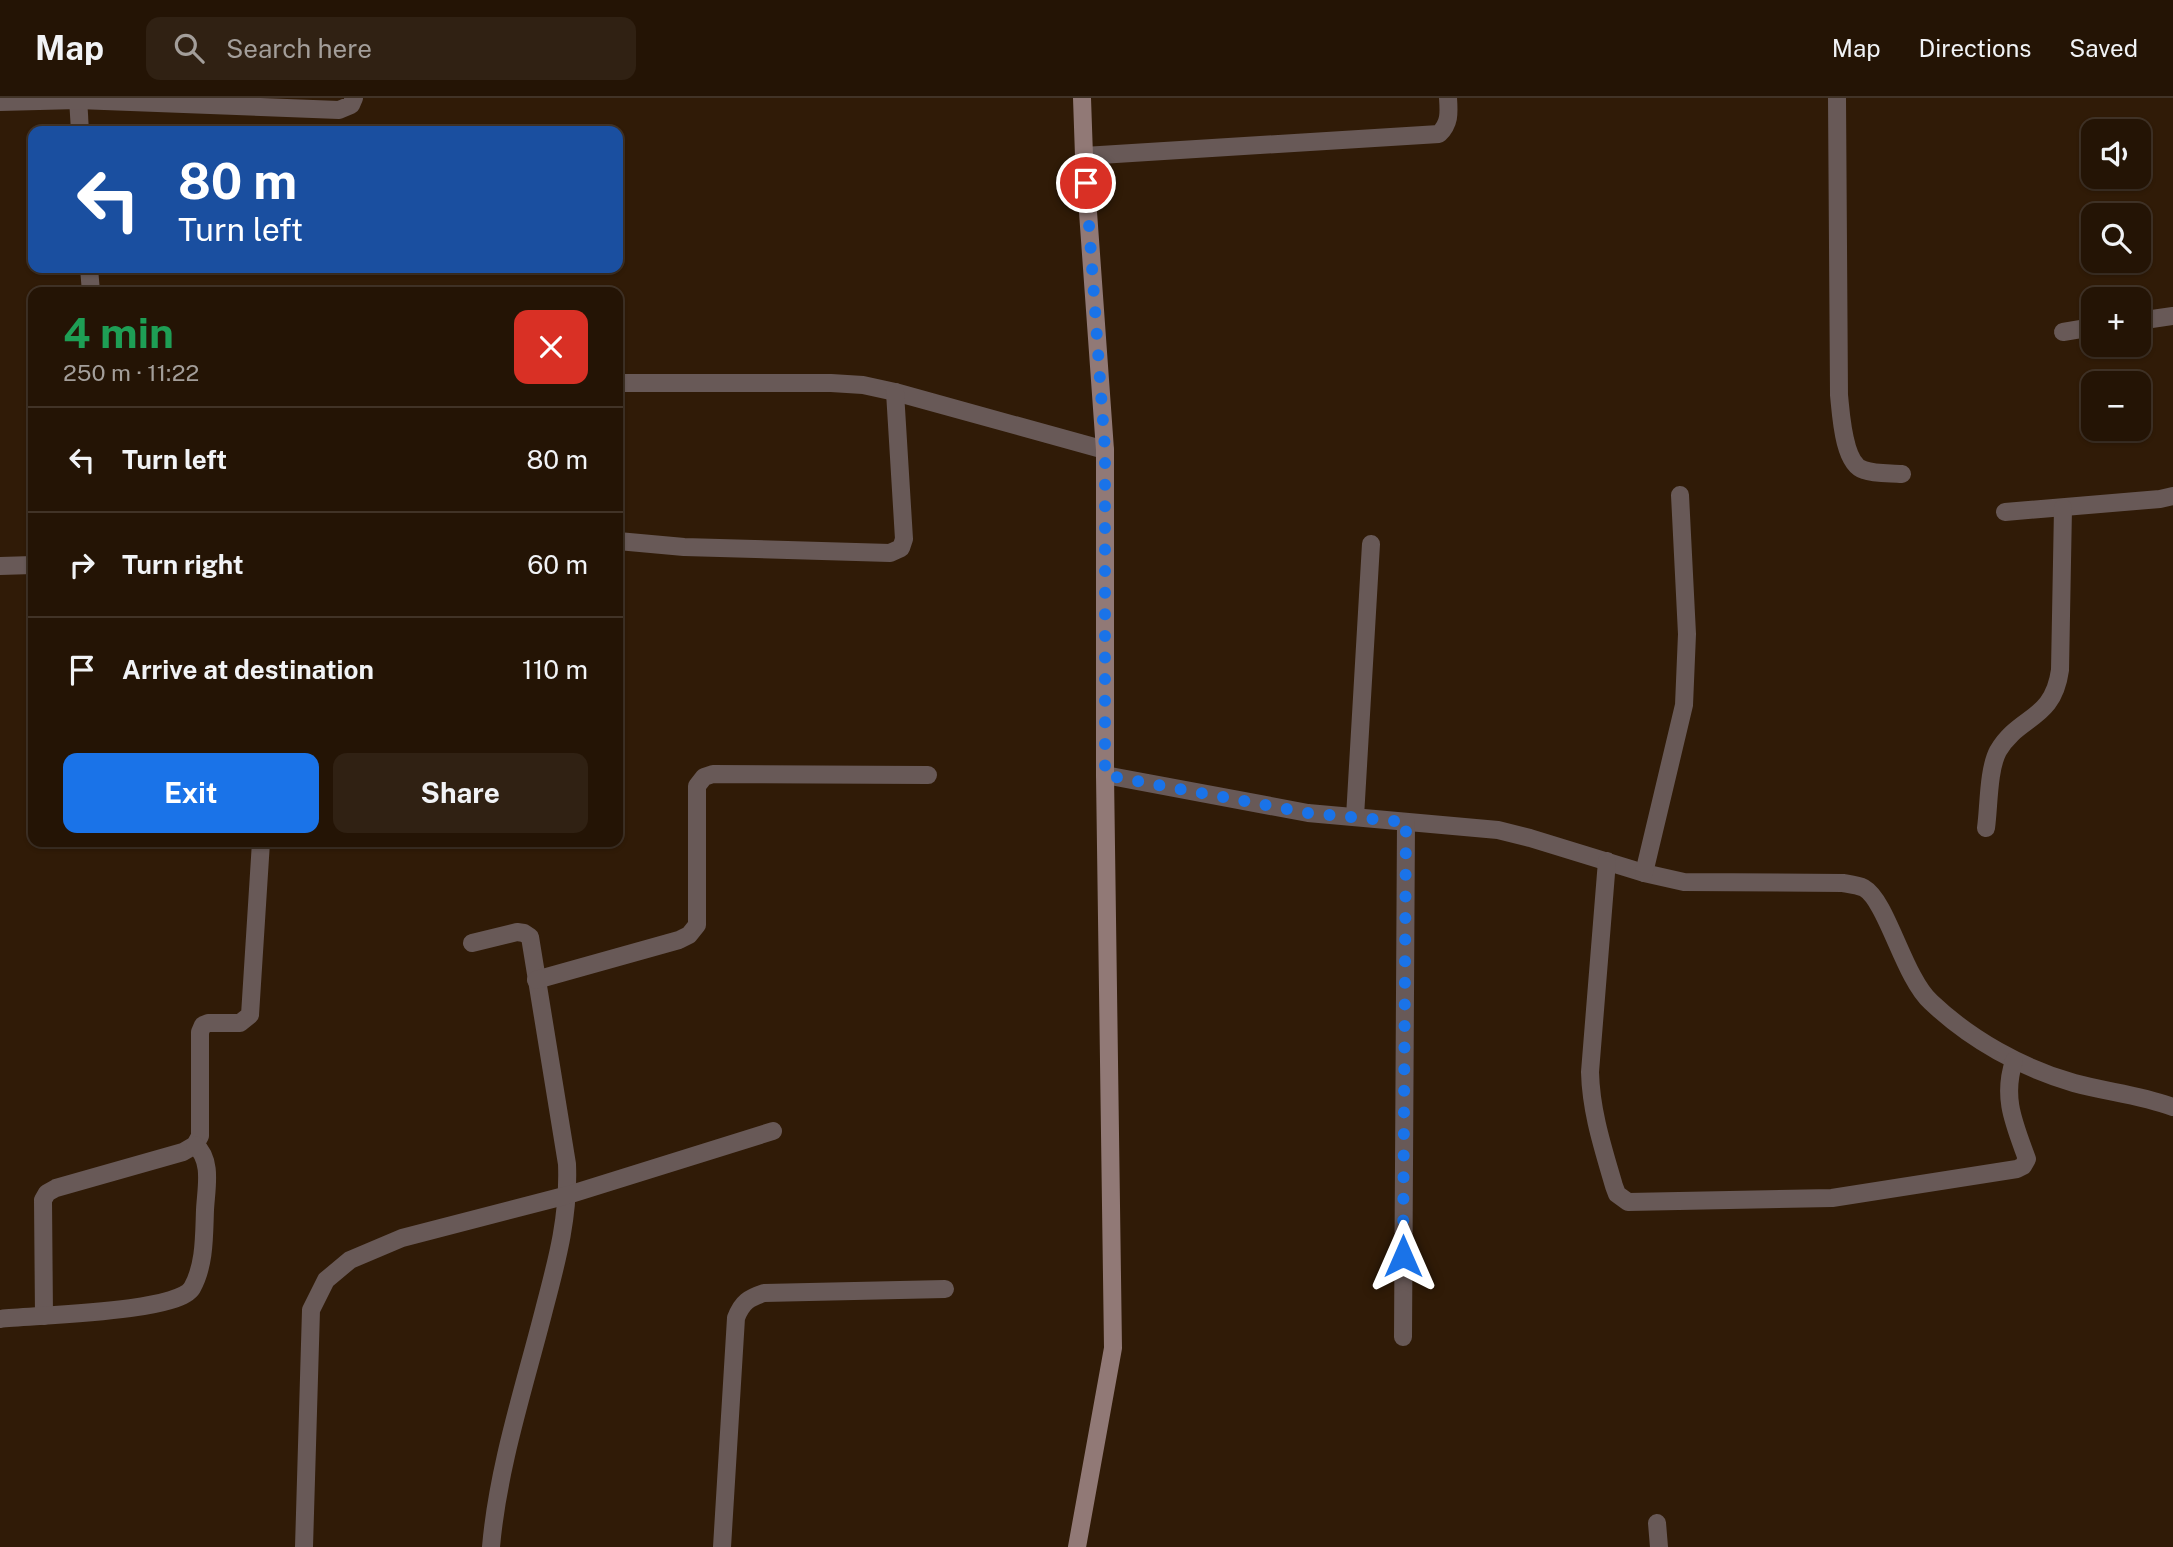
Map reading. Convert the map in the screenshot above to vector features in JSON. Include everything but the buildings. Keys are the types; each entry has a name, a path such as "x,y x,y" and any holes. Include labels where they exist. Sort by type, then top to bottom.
{"street":[{"path":"0,102 78,99 339,110 351,105 354,98"},
{"path":"1077,1547 1114,1348 1105,775 1105,450 1082,98"},
{"path":"1084,156 1439,134 1446,127 1449,117 1448,98"},
{"path":"1837,98 1839,395 1842,423 1855,466 1864,470 1902,474"},
{"path":"78,99 80,126"},
{"path":"2151,319 2173,316"},
{"path":"2063,332 2081,329"},
{"path":"623,383 863,385 895,391 1105,450"},
{"path":"623,541 684,547 890,553 901,548 904,539 895,391"},
{"path":"1644,873 1684,705 1687,634 1680,495"},
{"path":"2005,512 2173,496"},
{"path":"1986,828 1993,768 1998,752 2048,704 2057,688 2060,670 2063,508"},
{"path":"1355,817 1371,544"},
{"path":"0,566 28,565"},
{"path":"536,980 690,935 697,925 697,786 704,777 713,774 929,775"},
{"path":"1105,775 1308,813 1498,830 1644,873 1684,882 1843,883 1865,888 1878,904 1913,980 1929,1001 2014,1061 2075,1083 2173,1107"},
{"path":"1403,1337 1406,822"},
{"path":"44,1316 43,1200 47,1192 183,1152 195,1145 200,1136 200,1032 208,1023 240,1023 250,1015 261,847"},
{"path":"1607,862 1590,1073 1591,1092 1593,1112 1614,1186 1617,1194 1628,1202 1832,1198 2017,1169 2023,1166 2027,1158 2008,1098 2008,1080 2014,1061"},
{"path":"472,943 517,932 530,937 567,1164 568,1195 558,1255 499,1488 491,1547"},
{"path":"304,1547 311,1310 326,1280 351,1260 401,1238 568,1195 773,1131"},
{"path":"0,1319 132,1308 185,1296 192,1288 203,1253 207,1168 202,1151 195,1145"},
{"path":"722,1547 736,1318 741,1305 751,1297 764,1293 945,1289"},
{"path":"1657,1523 1659,1547"}],"route":[{"path":"1086,183 1105,450 1105,775 1308,813 1406,822 1403,1256"}]}
